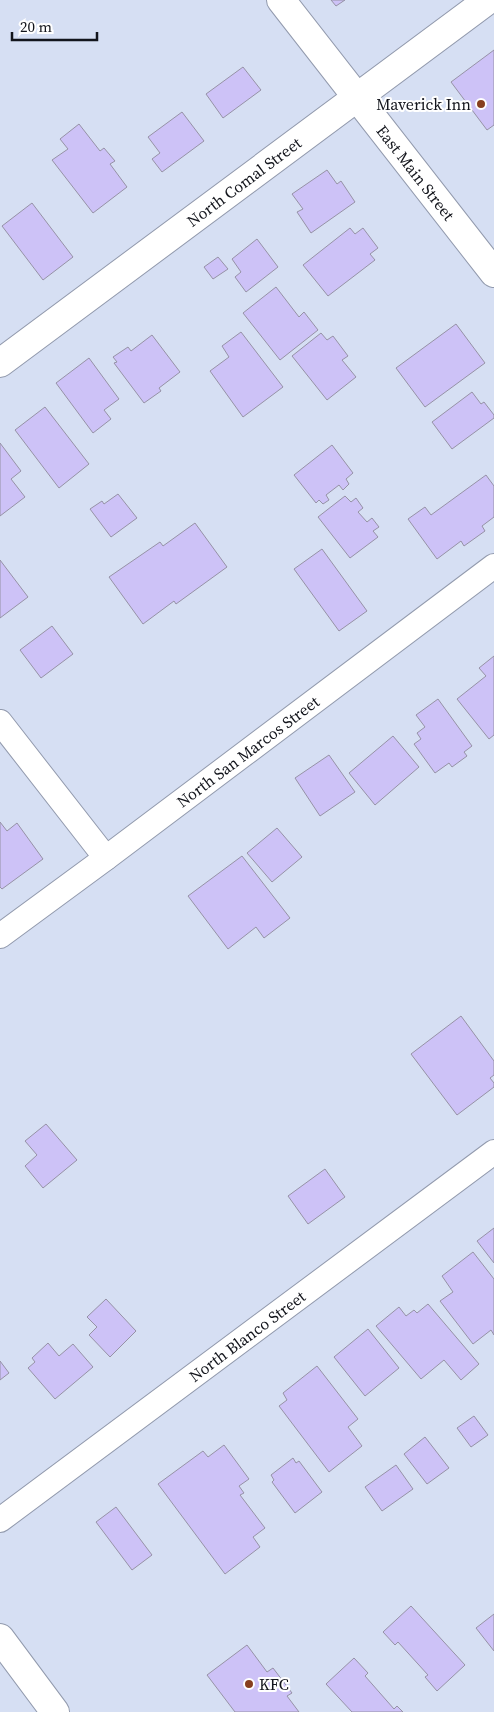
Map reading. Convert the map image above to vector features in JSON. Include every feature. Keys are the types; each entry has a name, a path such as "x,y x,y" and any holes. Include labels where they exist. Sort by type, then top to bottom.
{"street":[{"name":"East Main Street","path":"281,0 494,273"},
{"name":"North Comal Street","path":"0,363 488,0"},
{"name":"North San Marcos Street","path":"0,936 494,566"},
{"path":"0,722 106,858"},
{"name":"North Blanco Street","path":"0,1520 494,1152"},
{"path":"0,1638 55,1712"}],"building":[{"path":"331,0 345,0 336,6"},
{"name":"Maverick Inn","path":"494,50 494,125 487,130 451,82"},
{"path":"243,67 261,90 223,118 206,94"},
{"path":"182,112 204,141 162,172 152,159 160,153 148,137"},
{"path":"79,124 100,151 104,148 115,161 110,164 127,187 93,213 52,160 68,149 60,139"},
{"path":"327,170 337,184 341,181 355,202 311,233 297,212 303,209 292,194"},
{"path":"32,203 73,257 43,280 2,226"},
{"path":"350,228 355,234 363,228 378,248 370,254 375,260 328,296 303,265"},
{"path":"257,239 278,267 246,292 235,277 241,272 232,259"},
{"path":"218,257 228,269 213,279 204,267"},
{"path":"276,287 299,317 304,312 318,330 280,360 243,313"},
{"path":"456,324 485,363 425,407 396,368"},
{"path":"241,332 283,387 243,417 210,371 229,357 222,346"},
{"path":"321,333 327,340 333,336 348,356 342,360 356,377 327,400 292,356"},
{"path":"152,335 180,372 159,388 161,391 144,403 114,363 117,362 113,357 128,347 131,351"},
{"path":"89,358 119,399 104,410 111,419 93,433 56,383"},
{"path":"472,392 481,404 484,402 494,415 494,418 452,449 432,422"},
{"path":"45,407 89,464 59,488 15,430"},
{"path":"0,443 21,471 11,479 25,497 0,516"},
{"path":"332,445 353,473 346,479 349,484 343,490 339,485 326,495 329,500 323,504 319,500 316,503 294,475"},
{"path":"486,475 494,486 494,517 482,526 485,531 464,546 461,541 437,559 408,519 425,507 431,515"},
{"path":"118,494 137,518 111,537 90,509 102,501 104,504"},
{"path":"345,496 351,502 356,498 363,508 358,512 367,522 372,518 379,527 373,531 378,537 350,558 318,517"},
{"path":"195,523 227,567 176,604 174,601 143,624 109,577 160,542 163,546"},
{"path":"322,549 367,611 339,631 294,569"},
{"path":"0,560 28,597 0,618"},
{"path":"52,626 73,654 41,678 20,650"},
{"path":"494,656 494,735 489,739 457,699 486,676 479,668"},
{"path":"438,699 472,746 464,752 467,756 452,767 449,763 435,773 414,744 421,739 417,733 425,727 416,715"},
{"path":"393,736 419,767 375,805 349,773"},
{"path":"329,755 355,792 320,816 295,778"},
{"path":"0,822 7,831 17,823 43,859 2,889 0,887"},
{"path":"277,828 302,857 272,882 247,853"},
{"path":"242,856 290,918 264,938 256,927 228,949 188,896"},
{"path":"461,1016 494,1061 494,1075 490,1078 494,1083 494,1087 457,1115 411,1054"},
{"path":"46,1124 77,1160 43,1188 25,1166 37,1155 25,1141"},
{"path":"325,1169 345,1197 308,1224 288,1196"},
{"path":"494,1228 494,1263 477,1241"},
{"path":"473,1252 494,1279 494,1335 491,1330 473,1344 440,1301 453,1292 442,1276"},
{"path":"106,1299 136,1331 110,1357 89,1335 97,1327 87,1317"},
{"path":"428,1304 479,1364 461,1380 444,1360 421,1379 376,1326 399,1307 406,1316 414,1310 417,1313"},
{"path":"368,1329 399,1368 365,1396 334,1357"},
{"path":"48,1343 59,1356 73,1344 93,1367 55,1399 28,1368 35,1362 32,1358"},
{"path":"0,1361 9,1373 0,1380"},
{"path":"317,1366 358,1419 348,1427 362,1446 329,1472 279,1406 287,1400 283,1393"},
{"path":"474,1416 488,1435 471,1447 457,1428"},
{"path":"425,1437 449,1468 427,1484 404,1454"},
{"path":"224,1445 249,1479 239,1486 244,1493 240,1495 265,1528 253,1537 260,1547 225,1574 158,1484 203,1451 208,1457"},
{"path":"293,1458 296,1463 299,1461 322,1492 295,1513 272,1482 274,1480 271,1475"},
{"path":"396,1465 413,1489 382,1511 365,1487"},
{"path":"116,1507 152,1555 132,1570 96,1522"},
{"path":"411,1606 465,1665 437,1691 425,1677 428,1675 398,1642 395,1645 383,1632"},
{"path":"494,1614 494,1651 476,1628"},
{"name":"KFC","path":"247,1645 267,1672 273,1668 292,1693 287,1696 299,1712 235,1712 207,1675"},
{"path":"354,1658 368,1673 365,1676 394,1709 397,1706 403,1712 352,1712 326,1684"}],"place":[{"name":"Maverick Inn","path":"481,104"},
{"name":"KFC","path":"249,1684"}]}
